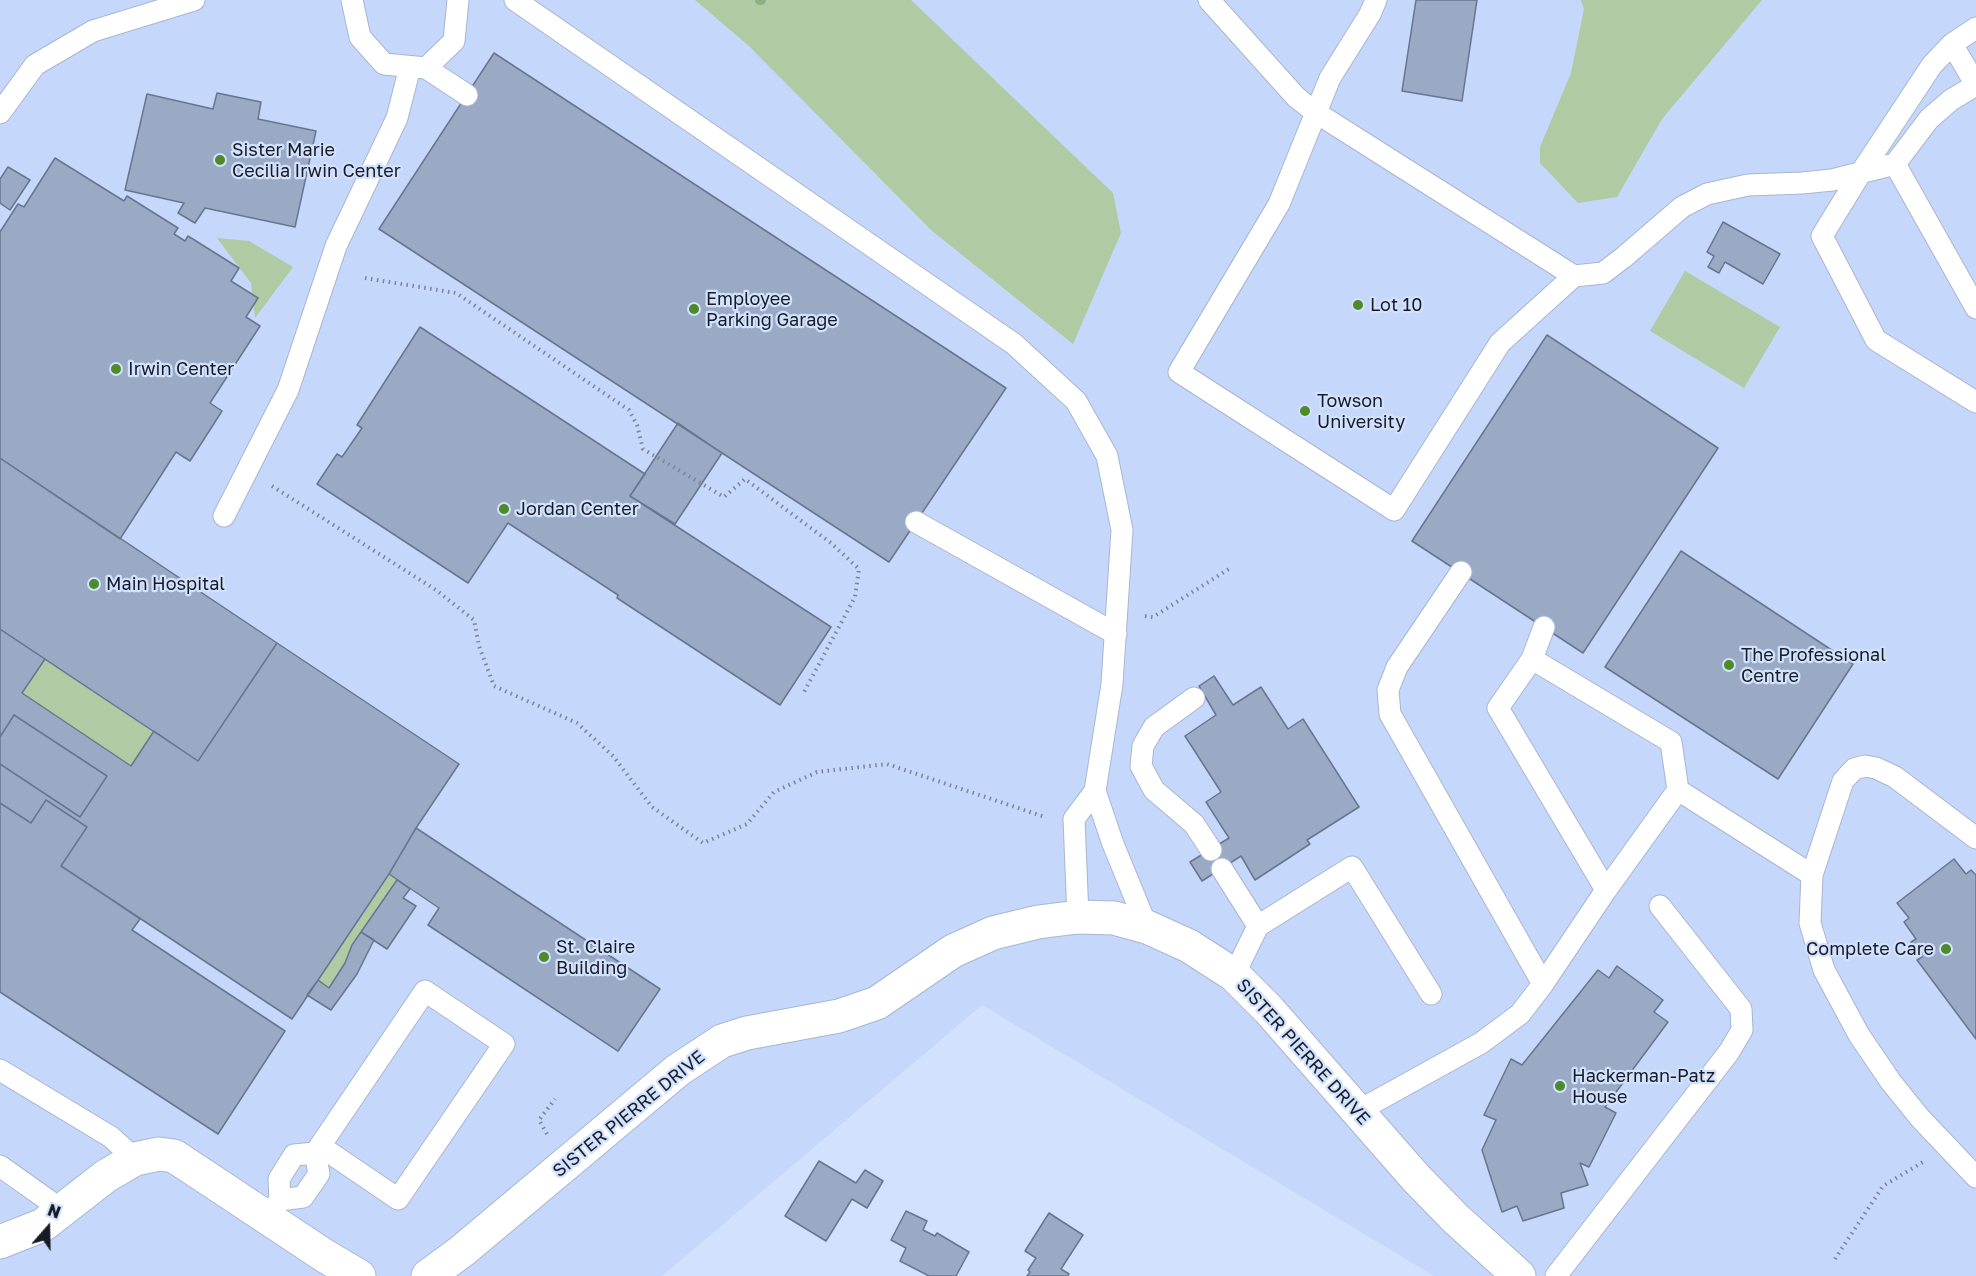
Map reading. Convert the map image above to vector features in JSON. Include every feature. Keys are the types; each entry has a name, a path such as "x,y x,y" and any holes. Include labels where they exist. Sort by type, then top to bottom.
{"street":[{"name":"SISTER PIERRE DRIVE","path":"428,1276 462,1251 678,1070 722,1041 747,1033 839,1016 877,1003 953,951 993,933 1038,922 1078,917 1114,918 1147,927 1189,946 1234,975 1269,1010 1431,1194 1519,1276"},
{"path":"0,1242 43,1225 106,1176 135,1159 159,1154 174,1156 274,1209 325,1256 359,1276"}],"lane":[{"path":"0,113 35,64 93,31 194,0"},
{"path":"352,0 360,37 384,64 418,68 466,95"},
{"path":"224,516 288,390 336,246 418,68 454,41 458,0"},
{"path":"515,0 1014,344 1076,401 1107,456 1122,530 1112,684 1095,791 1113,844 1147,927"},
{"path":"1209,0 1296,97 1315,112 1574,276"},
{"path":"1376,0 1370,14 1330,78 1279,204 1179,372 1394,510 1500,343 1574,276 1603,273 1682,207 1707,194 1748,185 1832,180 1895,164 1929,118 1951,100 1976,85 1952,44"},
{"path":"1976,28 1952,44 1932,65 1822,236 1876,340 1976,402"},
{"path":"1895,164 1976,308"},
{"path":"916,522 1116,634"},
{"path":"1461,572 1397,667 1388,690 1390,714 1543,984"},
{"path":"1544,627 1532,659 1498,708 1606,890"},
{"path":"1358,1111 1481,1043 1520,1014 1678,790 1671,742 1532,659"},
{"path":"1194,698 1154,727 1143,746 1141,766 1154,790 1194,824 1211,850"},
{"path":"1976,838 1895,777 1876,768 1865,766 1854,769 1843,781 1812,875 1810,923 1824,970 1859,1035 1890,1082 1946,1147 1976,1177"},
{"path":"1678,790 1812,875"},
{"path":"1078,917 1074,819 1095,791"},
{"path":"1234,975 1258,926 1353,867 1431,994"},
{"path":"1222,869 1258,926"},
{"path":"1556,1276 1728,1052 1742,1030 1741,1009 1660,906"},
{"path":"274,1209 279,1179 294,1155 317,1149 398,1199 504,1044 425,991 317,1149 319,1174 303,1197 274,1209"},
{"path":"0,1070 111,1137 135,1159"},
{"path":"0,1166 62,1210"}],"path":[{"path":"365,278 456,293 629,410 637,425 643,449 724,497 745,479 831,543 859,569 855,597 804,692"},
{"path":"248,470 436,590 474,620 478,646 494,686 577,723 613,756 652,807 703,843 747,824 774,792 817,771 887,764 1046,818"},
{"path":"1117,612 1153,617 1233,567"},
{"path":"553,1142 539,1120 555,1099"},
{"path":"1835,1259 1883,1186 1928,1159"}],"shaded area":[{"path":"0,0 1976,0 1976,1276 1434,1276 982,1005 662,1276 0,1276"}],"green space":[{"path":"695,0 911,0 1113,193 1121,233 1073,344 931,230 749,46"},
{"path":"1581,0 1762,0 1662,119 1617,197 1578,203 1540,163 1540,147 1571,73 1584,9"},
{"path":"217,238 249,241 293,267 255,318 251,283"},
{"path":"1685,271 1780,327 1744,388 1650,331"},
{"path":"45,659 154,731 131,766 22,693"},
{"path":"389,874 397,880 352,945 345,963 329,988 318,980"}],"building":[{"path":"1416,0 1477,0 1462,101 1402,91"},
{"name":"Employee Parking Garage","path":"494,53 1006,388 889,562 379,229"},
{"name":"Sister Marie Cecilia Irwin Center","path":"217,93 261,102 258,119 316,131 295,227 205,208 195,223 178,213 184,203 125,190 147,94 213,109"},
{"name":"Irwin Center","path":"55,158 124,201 127,196 178,228 174,234 185,241 188,236 239,268 231,281 258,298 246,317 260,326 210,403 222,411 190,461 176,452 120,539 0,458 0,232 18,204 24,207"},
{"path":"8,167 30,180 10,210 0,203 0,179"},
{"path":"1723,222 1780,254 1763,284 1725,262 1719,273 1708,267 1714,256 1707,252"},
{"name":"Jordan Center","path":"420,327 645,474 630,496 831,627 780,705 508,523 468,583 317,484 337,454 342,457 362,428 357,425"},
{"path":"1547,335 1718,448 1583,653 1412,541"},
{"path":"678,423 722,453 675,524 630,496"},
{"name":"Main Hospital","path":"0,458 277,643 198,761 0,629"},
{"name":"The Professional Centre","path":"1681,551 1853,664 1778,779 1605,667"},
{"path":"0,629 45,659 22,693 131,766 154,731 198,761 277,643 459,764 292,1019 61,866 87,827 46,800 31,823 0,803 0,764 80,817 107,776 14,715 0,737"},
{"path":"1214,676 1233,705 1261,687 1288,729 1303,719 1359,807 1307,840 1310,844 1255,880 1241,856 1202,881 1190,862 1229,838 1206,802 1221,792 1185,736 1216,715 1199,686"},
{"path":"14,715 107,776 80,817 0,764 0,737"},
{"path":"46,800 87,827 61,866 140,919 132,930 285,1031 218,1134 0,992 0,803 31,823"},
{"name":"St. Claire Building","path":"416,828 660,989 618,1051 428,925 439,908 389,874"},
{"name":"Complete Care","path":"1954,859 1966,874 1971,870 1976,875 1976,1039 1917,960 1922,957 1911,942 1916,939 1904,922 1909,918 1897,903"},
{"path":"397,880 410,889 403,898 416,906 387,949 361,932"},
{"path":"361,932 374,940 357,974 331,1010 307,995 318,980 329,988"},
{"name":"Hackerman-Patz House","path":"1617,966 1663,1000 1654,1012 1668,1022 1605,1107 1616,1113 1589,1167 1580,1163 1588,1185 1561,1193 1564,1208 1523,1221 1517,1206 1502,1212 1482,1150 1496,1120 1484,1115 1511,1059 1522,1065 1598,970 1609,978"},
{"path":"819,1161 856,1183 865,1170 883,1181 867,1208 852,1199 826,1241 785,1216"},
{"path":"906,1211 927,1221 923,1230 935,1236 937,1233 969,1252 956,1276 929,1276 900,1261 906,1248 891,1240"},
{"path":"1049,1213 1083,1235 1061,1269 1069,1274 1068,1276 1027,1276 1036,1258 1025,1251"}],"place":[{"name":"Sister Marie Cecilia Irwin Center","path":"220,160"},
{"name":"Lot 10","path":"1358,305"},
{"name":"Employee Parking Garage","path":"694,309"},
{"name":"Irwin Center","path":"116,369"},
{"name":"Towson University","path":"1305,411"},
{"name":"Jordan Center","path":"504,509"},
{"name":"Main Hospital","path":"94,584"},
{"name":"The Professional Centre","path":"1729,665"},
{"name":"Complete Care","path":"1946,949"},
{"name":"St. Claire Building","path":"544,957"},
{"name":"Hackerman-Patz House","path":"1560,1086"}]}
